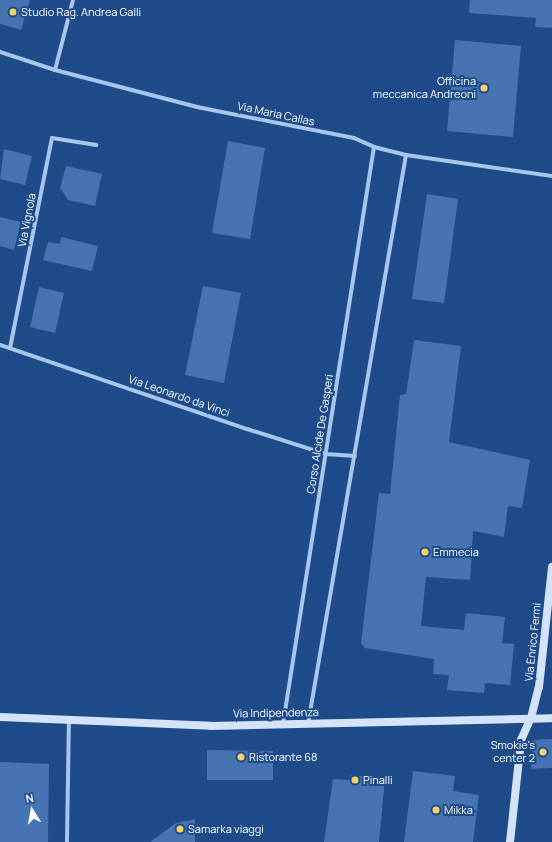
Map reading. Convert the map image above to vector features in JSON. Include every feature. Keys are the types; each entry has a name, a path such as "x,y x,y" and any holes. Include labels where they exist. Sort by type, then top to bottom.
{"street":[{"path":"56,70 73,0"},
{"name":"Via Maria Callas","path":"0,52 56,70 197,107 354,138 374,147 406,155 552,176"},
{"name":"Via Vignola","path":"10,348 52,138 96,145"},
{"name":"Corso Alcide De Gasperi","path":"283,724 374,147"},
{"path":"308,724 406,155"},
{"name":"Via Leonardo da Vinci","path":"0,345 326,454 354,456"},
{"name":"Via Enrico Fermi","path":"510,842 521,740 532,718 539,687 552,567"},
{"name":"Via Indipendenza","path":"0,717 192,726 552,718"},
{"path":"66,842 70,721"}],"building":[{"name":"Studio Rag. Andrea Galli","path":"0,0 30,0 21,30 0,24"},
{"path":"470,0 552,0 552,28 535,27 536,18 469,13"},
{"name":"Officina meccanica Andreoni","path":"455,40 521,46 513,137 447,131"},
{"path":"228,141 265,148 250,239 212,233"},
{"path":"4,149 32,156 25,185 0,179"},
{"path":"66,166 102,174 95,206 68,200 60,188"},
{"path":"427,194 458,199 444,303 412,299"},
{"path":"0,217 21,222 14,250 0,246"},
{"path":"61,237 98,246 92,271 43,260 48,242 60,244"},
{"path":"203,286 241,293 224,383 185,375"},
{"path":"39,287 64,293 55,333 30,327"},
{"path":"414,340 461,346 449,442 530,460 522,508 508,506 504,537 473,531 470,580 426,577 421,626 464,630 466,613 505,617 502,643 514,644 510,685 485,683 484,693 447,690 449,675 433,674 434,659 365,648 361,643 379,493 390,494 400,395 406,394"},
{"path":"552,739 552,768 531,769 534,740"},
{"path":"207,750 273,751 273,780 207,780"},
{"path":"0,762 49,764 48,842 0,842"},
{"path":"413,771 455,776 453,791 479,795 473,842 404,842"},
{"path":"351,775 385,779 379,842 324,842 333,779 351,780"},
{"path":"195,819 195,842 150,842 176,823"}],"place":[{"name":"Studio Rag. Andrea Galli","path":"13,12"},
{"name":"Officina meccanica Andreoni","path":"484,88"},
{"name":"Emmecia","path":"425,552"},
{"name":"Smokie's center 2","path":"543,752"},
{"name":"Ristorante 68","path":"241,757"},
{"name":"Pinalli","path":"355,780"},
{"name":"Mikka","path":"436,810"},
{"name":"Samarka viaggi","path":"180,829"}]}
